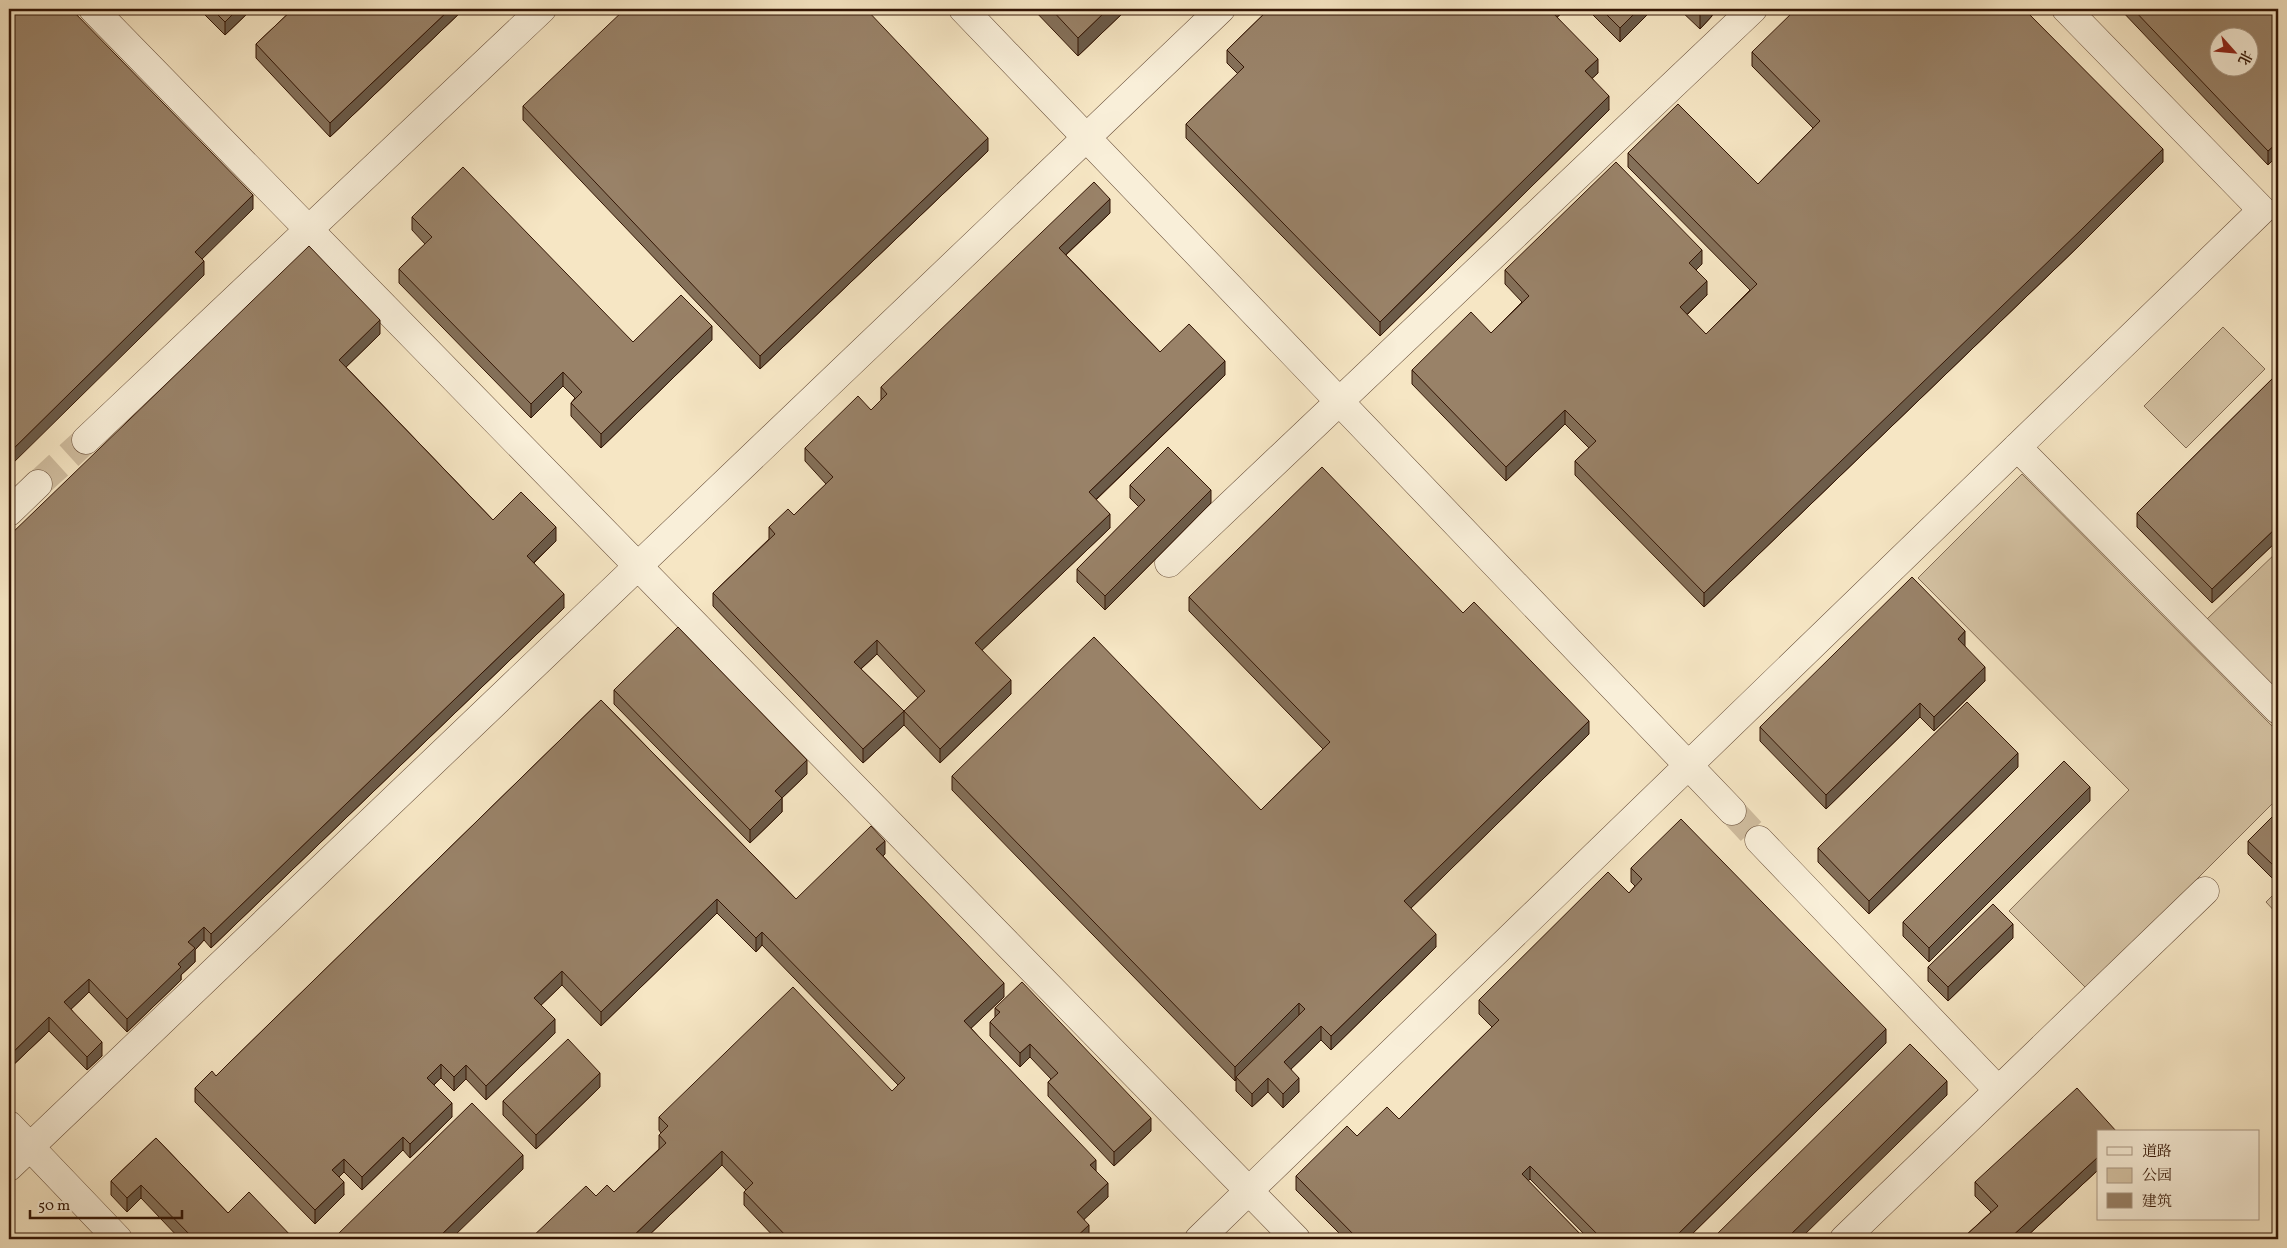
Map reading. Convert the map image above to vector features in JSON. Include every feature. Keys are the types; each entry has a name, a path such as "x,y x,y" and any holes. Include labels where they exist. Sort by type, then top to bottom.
{"lane":[{"path":"93,9 1296,1239"},
{"path":"86,440 542,9"},
{"path":"963,9 1732,811"},
{"path":"9,1167 1221,9"},
{"path":"1169,563 1754,9"},
{"path":"1198,1239 2262,210 2066,9"},
{"path":"2018,447 2278,710"},
{"path":"9,512 38,484"},
{"path":"1759,840 1998,1090"},
{"path":"1844,1239 2205,891"},
{"path":"9,1125 118,1239"}],"green space":[{"path":"2223,327 2265,369 2186,448 2144,406"},
{"path":"2022,474 2278,732 2278,798 2087,989 2009,911 2129,790 1918,578"},
{"path":"2278,551 2278,690 2207,619"},
{"path":"2278,890 2278,915 2266,902"}],"building":[{"path":"9,9 71,9 253,195 195,252 204,261 9,453"},
{"path":"212,9 238,9 225,22"},
{"path":"293,9 450,9 330,123 256,44"},
{"path":"625,9 866,9 988,138 760,356 523,106"},
{"path":"1051,9 1108,9 1078,38"},
{"path":"1269,9 1552,9 1550,10 1598,59 1585,71 1609,96 1380,322 1186,124 1244,67 1227,50"},
{"path":"1601,9 1639,9 1620,28"},
{"path":"1693,9 1706,9 1700,15"},
{"path":"1796,9 2024,9 2163,149 1704,593 1575,461 1596,441 1565,410 1506,467 1412,370 1471,312 1491,333 1529,296 1505,270 1616,162 1702,250 1689,263 1707,281 1680,307 1706,334 1757,284 1628,153 1678,104 1758,184 1820,121 1752,52"},
{"path":"2133,9 2278,9 2278,142 2268,151"},
{"path":"463,167 633,342 681,295 712,326 601,434 571,403 582,392 563,372 531,404 399,269 432,237 412,217"},
{"path":"1094,182 1110,199 1059,248 1160,352 1189,324 1225,361 1089,492 1110,514 975,643 1011,680 940,749 904,711 863,749 713,593 775,534 769,527 788,509 794,515 833,477 805,448 858,396 871,410 887,394 881,387","holes":["877,640 925,691 904,711 854,662"]},
{"path":"309,246 380,320 339,360 493,520 521,492 556,527 527,556 564,594 211,934 204,927 188,942 195,948 178,964 181,967 127,1019 89,979 64,1002 102,1042 87,1057 49,1017 9,1056 9,536"},
{"path":"2278,373 2278,526 2212,589 2137,513"},
{"path":"1168,447 1211,490 1105,596 1077,569 1145,500 1130,485"},
{"path":"1322,467 1463,613 1474,602 1589,721 1404,901 1436,934 1331,1036 1321,1026 1284,1062 1299,1078 1283,1094 1268,1078 1252,1094 1236,1077 1305,1009 1299,1003 1235,1067 952,776 1094,637 1261,810 1330,742 1189,597"},
{"path":"1912,577 1965,631 1958,639 1985,667 1934,717 1920,703 1826,795 1760,727"},
{"path":"678,627 807,760 775,791 782,798 750,830 614,690"},
{"path":"601,700 796,899 871,826 885,841 876,849 1004,983 964,1021 1096,1160 1090,1165 1108,1183 1077,1212 1089,1225 1074,1239 806,1239 801,1234 795,1239 789,1239 744,1192 753,1183 722,1151 630,1239 530,1239 586,1186 596,1196 607,1185 614,1192 666,1143 659,1135 668,1126 659,1117 793,987 892,1091 905,1078 762,932 756,938 717,899 601,1012 562,971 534,998 555,1019 486,1086 466,1065 454,1077 441,1064 427,1078 452,1103 410,1144 403,1137 362,1177 344,1159 332,1170 344,1182 315,1210 195,1088 212,1071 216,1076"},
{"path":"1967,702 2018,753 1869,901 1818,848"},
{"path":"2064,761 2090,787 1929,948 1903,922"},
{"path":"2278,811 2278,862 2274,866 2248,841"},
{"path":"1681,819 1886,1029 1673,1239 1602,1239 1530,1166 1522,1174 1585,1239 1358,1239 1296,1176 1347,1126 1357,1136 1387,1107 1399,1119 1499,1020 1479,1000 1608,872 1629,893 1642,879 1631,868"},
{"path":"1993,904 2013,924 1948,987 1928,967"},
{"path":"1022,982 1151,1118 1114,1152 1048,1082 1058,1073 1030,1044 1020,1053 990,1022 1000,1012 995,1008"},
{"path":"568,1039 600,1073 536,1135 503,1101"},
{"path":"1910,1044 1947,1081 1786,1239 1712,1239"},
{"path":"2077,1088 2115,1130 2097,1130 2097,1158 2009,1239 1963,1238 1998,1206 1975,1182"},
{"path":"472,1103 523,1155 437,1239 340,1239 336,1236"},
{"path":"156,1138 228,1213 249,1192 294,1239 194,1239 141,1185 127,1198 111,1181"}],"tunnel":[{"path":"38,484 86,440"},
{"path":"1732,811 1759,840"}]}
